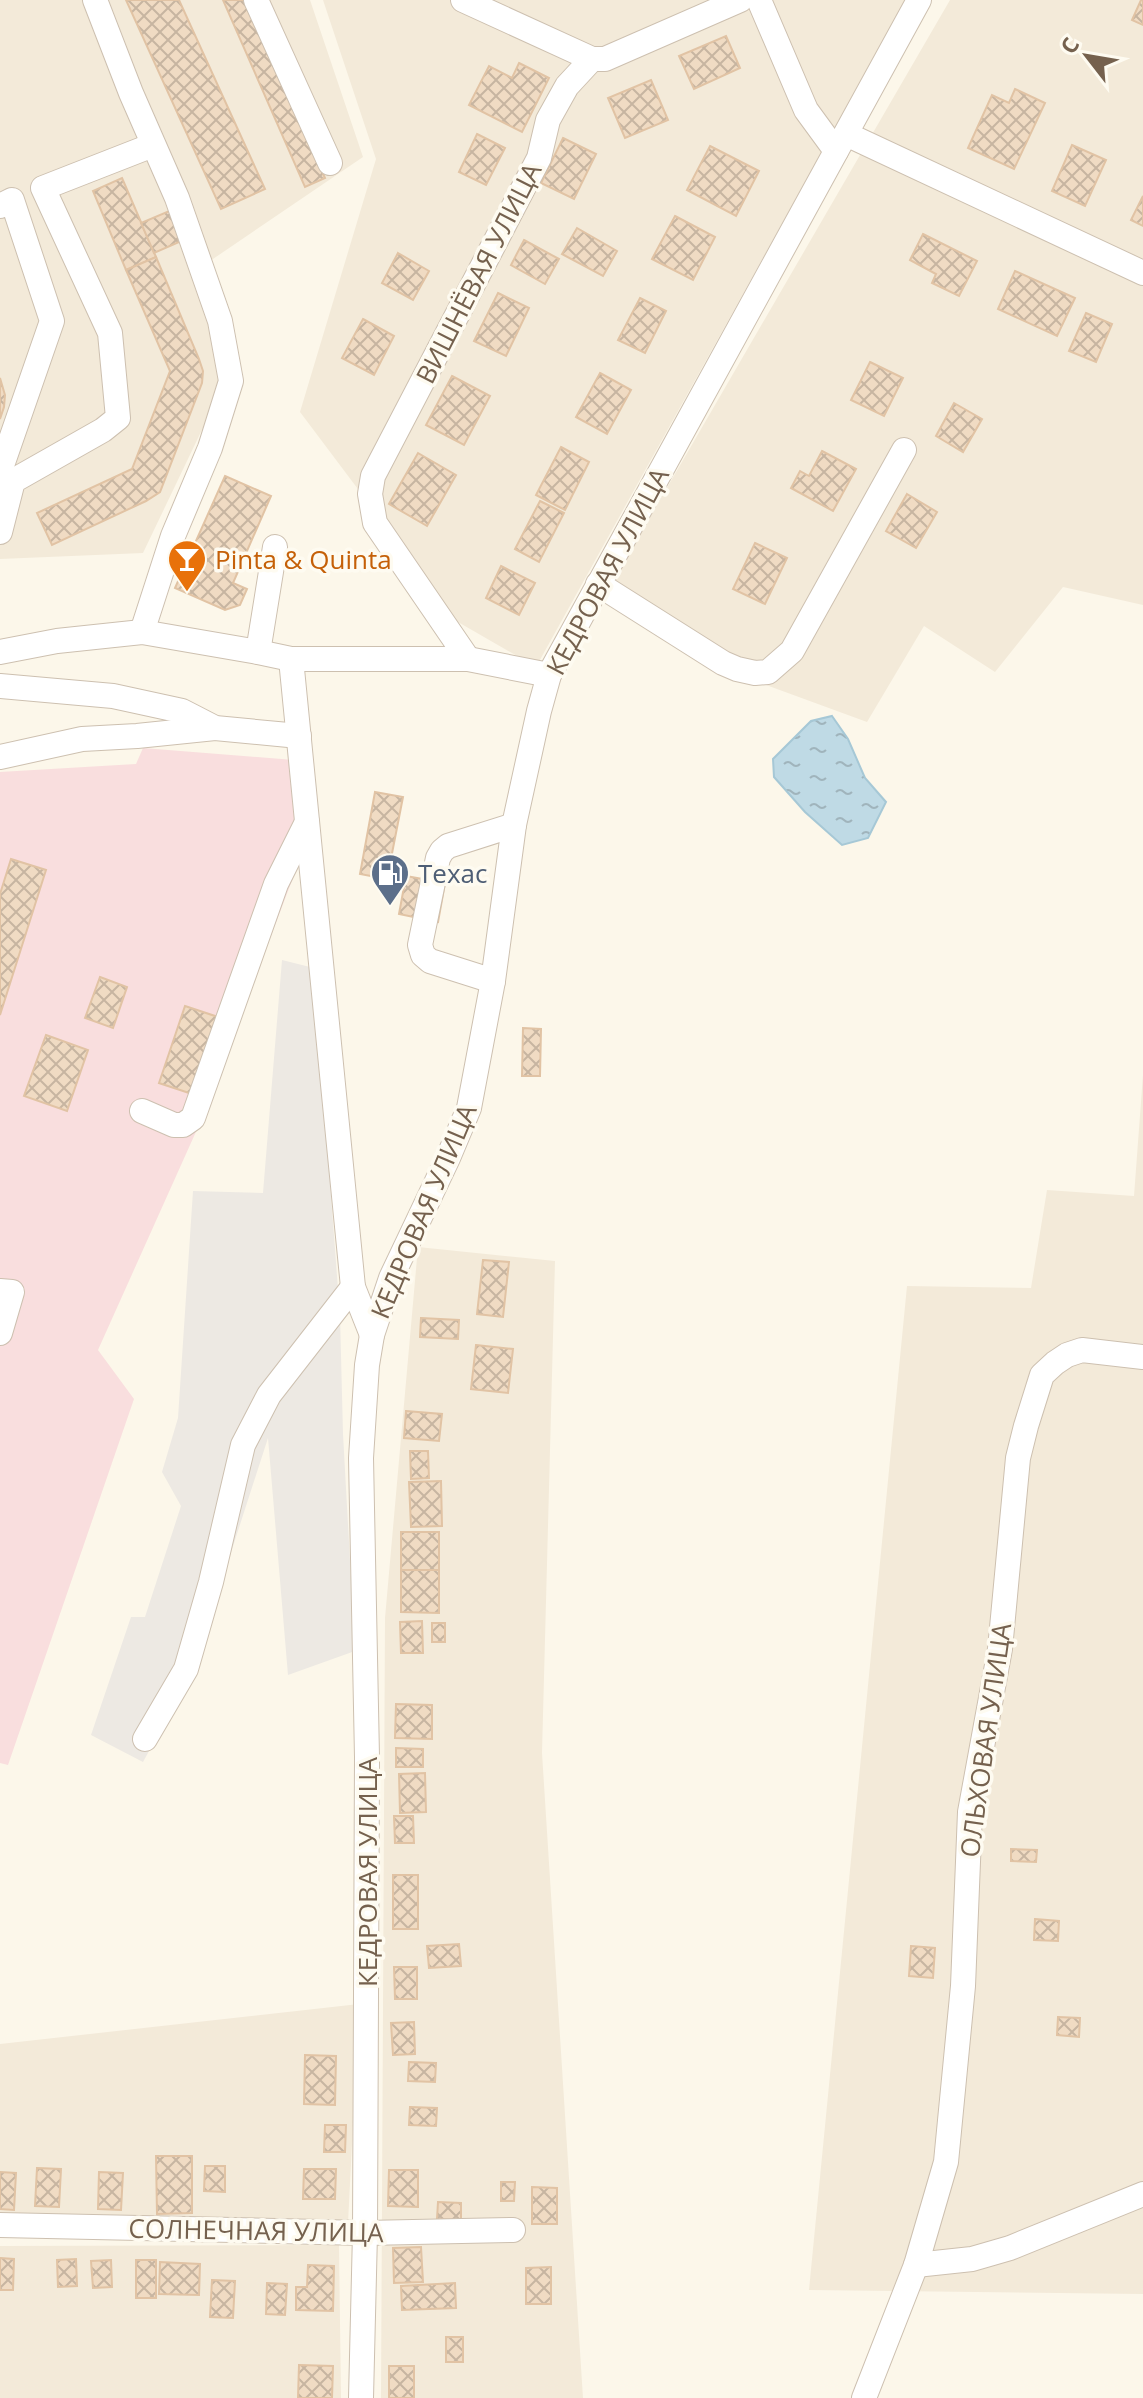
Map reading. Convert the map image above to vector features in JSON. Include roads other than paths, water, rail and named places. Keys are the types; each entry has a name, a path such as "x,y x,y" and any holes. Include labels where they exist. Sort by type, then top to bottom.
{"street":[{"path":"95,0 177,198 220,321 231,381 210,448 173,536 142,632"},
{"path":"256,0 330,163"},
{"path":"463,0 592,59 618,55 740,0"},
{"path":"759,0 806,110 841,142 1143,273"},
{"name":"КЕДРОВАЯ УЛИЦА","path":"361,2398 365,2233 367,1757 361,1458 372,1335 391,1278 469,1108 493,981 514,825 549,675 919,0"},
{"name":"ВИШНЁВАЯ УЛИЦА","path":"468,659 375,523 370,494 373,476 539,158 548,120 567,86 592,59"},
{"path":"0,532 13,481 103,430 118,418 110,333 43,188 153,145"},
{"path":"0,206 12,200 52,321 0,471"},
{"path":"598,584 723,663 755,673 768,672 792,651 904,450"},
{"path":"258,652 275,547"},
{"path":"0,652 57,641 142,632 291,659 468,659 549,675"},
{"path":"291,659 353,1287 372,1335"},
{"path":"0,686 113,696 182,711 215,728"},
{"path":"0,757 82,739 215,728 299,736"},
{"path":"142,1111 174,1125 183,1125 193,1118 276,884 307,822"},
{"path":"493,981 430,961 423,955 420,945 442,851 448,846 514,825"},
{"path":"145,1739 186,1669 211,1582 243,1445 269,1395 353,1287"},
{"path":"0,1291 12,1292 0,1333"},
{"name":"ОЛЬХОВАЯ УЛИЦА","path":"864,2398 916,2265 946,2162 963,1986 970,1812 1000,1649 1018,1458 1042,1375 1055,1363 1082,1350 1143,1357"},
{"path":"916,2265 972,2259 1010,2248 1143,2194"},
{"name":"СОЛНЕЧНАЯ УЛИЦА","path":"0,2225 365,2233 513,2230"}],"water":[{"path":"832,716 848,739 865,778 886,802 868,838 842,845 805,812 774,777 773,759 811,721"}],"place":[{"name":"Pinta & Quinta","path":"187,593"},
{"name":"Техас","path":"390,907"}]}
